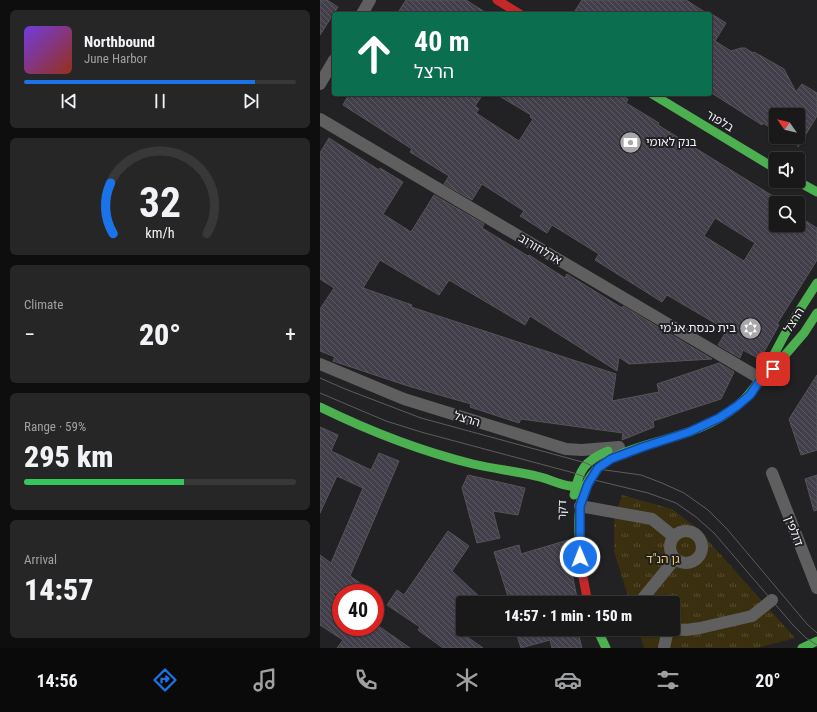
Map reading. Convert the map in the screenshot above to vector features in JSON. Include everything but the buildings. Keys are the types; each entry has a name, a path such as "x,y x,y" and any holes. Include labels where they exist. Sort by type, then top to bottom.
{"street":[{"path":"363,12 370,0"},
{"path":"497,0 517,12"},
{"path":"320,84 332,63"},
{"name":"בלפור","path":"655,96 769,165"},
{"name":"ארלוזורוב","path":"320,118 761,379"},
{"path":"805,185 817,192"},
{"name":"הרצל","path":"588,484 598,468 611,459 689,432 719,418 750,395 761,379 781,341 817,284"},
{"name":"הרצל","path":"761,379 773,369 792,348 817,313"},
{"name":"הרצל","path":"320,364 404,399 566,449 582,450 619,446 689,432"},
{"path":"320,407 356,425 462,462 545,478 576,488 584,487 588,484"},
{"name":"הרצל","path":"576,488 579,474 586,463 619,446"},
{"name":"דולפין","path":"772,473 817,588"},
{"path":"545,478 562,492 567,499"},
{"name":"דקר","path":"587,596 580,557 575,508 588,484"},
{"name":"דקר","path":"576,488 573,505 573,532 580,557"},
{"path":"573,532 575,508 652,518 673,536"},
{"path":"679,532 691,532 700,539 703,545 700,556 688,562 675,559 670,548 673,536 679,532"},
{"path":"644,596 675,559"},
{"path":"680,630 700,628 752,616 772,600"},
{"path":"600,636 606,648"},
{"path":"664,648 667,636"},
{"path":"802,648 817,642"}],"green space":[{"name":"גן הנ\"ד","path":"622,495 672,509 697,528 795,638 757,648 644,648 640,636 680,636 680,596 628,596 614,551 614,519"}],"tram line":[{"path":"320,378 421,418 586,463 598,469 641,475 684,493 708,510 727,529 807,624 817,633"},
{"path":"320,393 386,421 421,432 574,473 590,479 648,493 676,503 696,517 714,533 793,625 806,638 817,645"}],"traffic: fast":[{"path":"655,96 769,165"},
{"path":"805,185 817,192"},
{"path":"580,557 579,512 582,495 594,472 604,463 618,455 699,428 720,418 738,405 746,398 759,381 785,334 817,283"},
{"path":"773,369 804,333 817,313"},
{"path":"320,407 395,440 453,459 481,466 536,476 569,486 575,487 588,484"},
{"path":"574,495 578,479 584,467 593,459 608,451"},
{"path":"600,636 606,648"},
{"path":"802,648 817,641"}],"traffic: jam":[{"path":"497,0 517,12"},
{"path":"577,546 587,596"}],"place":[{"name":"בנק לאומי","path":"631,142"},
{"name":"בית כנסת אג'מי","path":"751,328"}],"route":[{"path":"580,557 580,506 590,479 598,468 611,459 689,432 719,418 750,395 761,379 773,369"}]}
